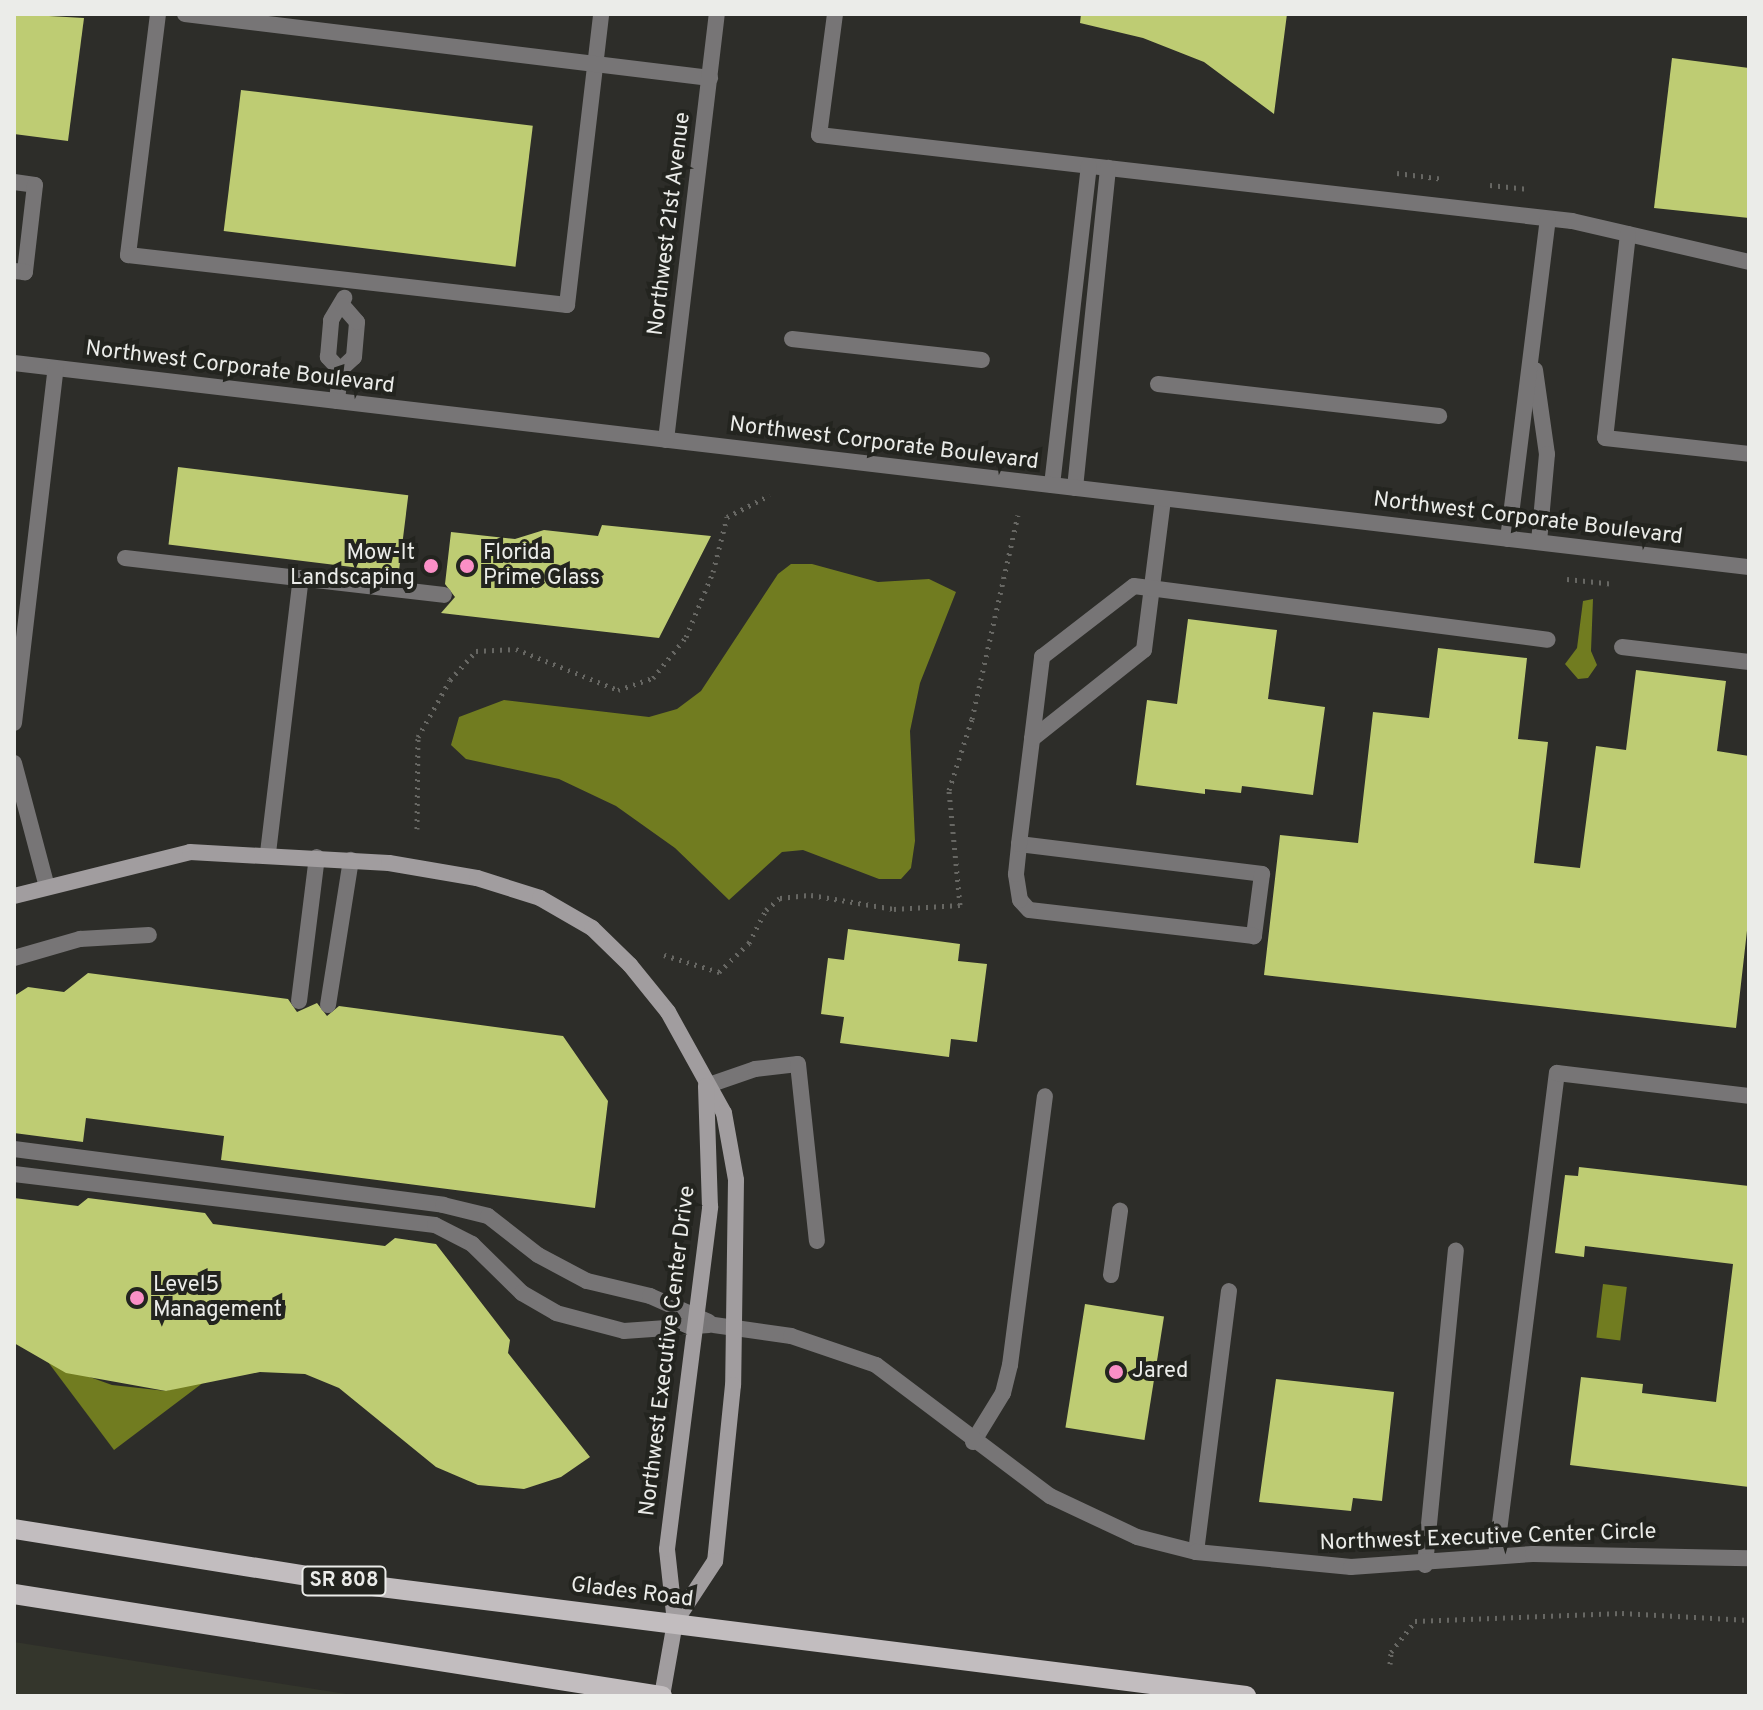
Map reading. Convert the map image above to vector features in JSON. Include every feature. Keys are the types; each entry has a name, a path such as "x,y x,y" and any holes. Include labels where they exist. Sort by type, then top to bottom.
{"main road":[{"name":"Glades Road","path":"14,1529 365,1585 1246,1696"},
{"path":"14,1594 662,1696"}],"street":[{"path":"158,14 128,255 567,305 601,14"},
{"path":"185,14 710,78"},
{"name":"Northwest 21st Avenue","path":"666,440 717,14"},
{"path":"835,14 819,135 1548,219 1749,262"},
{"path":"1052,485 1089,166"},
{"path":"1075,488 1108,168"},
{"path":"14,182 35,185 25,272 14,271"},
{"path":"1508,539 1548,219"},
{"path":"1628,234 1605,438 1749,454"},
{"path":"340,370 328,357 331,320 343,306 345,282"},
{"path":"337,401 340,370 354,357 357,322 343,306"},
{"path":"792,339 982,360"},
{"path":"1532,354 1547,454 1539,542"},
{"name":"Northwest Corporate Boulevard","path":"14,363 1749,567"},
{"path":"14,723 56,368"},
{"path":"1158,384 1439,416"},
{"path":"1032,739 1144,650 1163,499"},
{"path":"125,558 444,595"},
{"path":"268,853 301,578"},
{"path":"1019,844 1262,874 1254,936 1029,910 1020,900 1016,874 1019,844 1042,657 1134,586 1547,640"},
{"path":"1622,647 1749,662"},
{"path":"14,763 47,887"},
{"name":"Northwest Executive Center Drive","path":"14,896 173,855 268,853 317,857 477,878 568,912 612,946 654,993 724,1113 733,1154 735,1328 715,1561 675,1622"},
{"path":"299,1001 317,857"},
{"path":"328,1005 351,860"},
{"path":"14,958 80,939 149,935"},
{"path":"706,1086 755,1069 798,1064 817,1241"},
{"path":"1496,1555 1557,1073 1749,1096"},
{"name":"Northwest Executive Center Drive","path":"662,1696 675,1622 667,1549 710,1207 703,1120 706,1086"},
{"path":"973,1442 1003,1393 1010,1365 1045,1096"},
{"path":"14,1149 443,1205 488,1216 538,1255 587,1281 650,1296 694,1321"},
{"name":"Northwest Executive Center Circle","path":"14,1174 435,1225 472,1244 522,1293 556,1313 624,1331 694,1321 833,1346 876,1365 973,1442 1075,1510 1137,1537 1196,1552 1297,1565 1425,1565 1496,1555 1624,1552 1749,1558"},
{"path":"1111,1275 1120,1211"},
{"path":"1425,1565 1456,1251"},
{"path":"1196,1552 1229,1291"}],"path":[{"path":"1397,173 1444,179"},
{"path":"1490,185 1528,189"},
{"path":"417,829 418,737 450,680 476,651 516,649 618,690 653,678 686,637 713,572 727,517 770,495"},
{"path":"664,955 719,972 749,943 766,910 780,898 811,895 894,909 960,905 949,790 972,719 1018,515"},
{"path":"1567,579 1615,584"},
{"path":"1390,1664 1391,1652 1415,1621 1622,1613 1749,1620"}],"shaded area":[{"path":"791,564 812,564 878,582 929,579 956,592 920,683 910,731 915,841 911,868 901,879 879,879 803,850 782,852 729,900 675,848 616,806 559,779 466,759 451,745 459,717 504,700 649,717 677,709 701,691 778,574"},
{"path":"1593,599 1591,651 1597,665 1588,678 1578,679 1565,664 1577,648 1583,601"},
{"path":"1603,1284 1627,1287 1620,1341 1596,1338"},
{"path":"48,1362 112,1385 166,1391 208,1379 114,1450"},
{"path":"14,1642 359,1696 14,1696"}],"building":[{"path":"14,14 84,18 68,141 14,134"},
{"path":"1081,14 1287,14 1274,114 1204,62 1143,38 1080,23"},
{"path":"1672,58 1749,68 1749,218 1654,208"},
{"path":"241,90 533,126 516,267 224,231"},
{"path":"178,467 408,495 399,573 168,544"},
{"path":"602,525 711,536 659,638 441,613 455,597 445,584 451,532 515,539 544,530 598,536"},
{"path":"1188,619 1277,630 1268,699 1325,707 1313,795 1242,786 1241,793 1205,789 1205,794 1136,785 1147,700 1177,704"},
{"path":"1438,648 1527,658 1518,739 1548,742 1534,863 1580,868 1596,746 1626,750 1636,670 1726,681 1717,751 1749,756 1749,913 1736,1028 1264,975 1280,835 1358,843 1373,712 1429,718"},
{"path":"848,929 960,944 958,961 987,964 977,1042 951,1039 949,1057 840,1043 844,1017 821,1014 828,958 844,960"},
{"path":"88,973 288,999 297,1012 317,1003 327,1016 339,1006 563,1036 608,1101 595,1208 221,1160 224,1136 86,1118 83,1142 14,1133 14,996 28,987 64,992"},
{"path":"1579,1167 1749,1186 1749,1487 1570,1465 1581,1377 1643,1384 1642,1393 1716,1402 1733,1264 1585,1246 1584,1257 1555,1253 1565,1175 1578,1176"},
{"path":"14,1198 78,1206 88,1198 205,1213 213,1224 385,1246 395,1238 436,1244 510,1340 508,1353 590,1457 561,1477 524,1489 478,1485 436,1467 339,1388 305,1374 260,1372 166,1391 66,1373 14,1343"},
{"name":"Jared","path":"1085,1304 1164,1317 1144,1440 1065,1427"},
{"path":"1276,1379 1394,1392 1382,1501 1353,1498 1351,1511 1259,1502"}],"place":[{"name":"Mow-It Landscaping","path":"431,566"},
{"name":"Florida Prime Glass","path":"467,566"},
{"name":"Level5 Management","path":"137,1298"},
{"name":"Jared","path":"1116,1372"}]}
